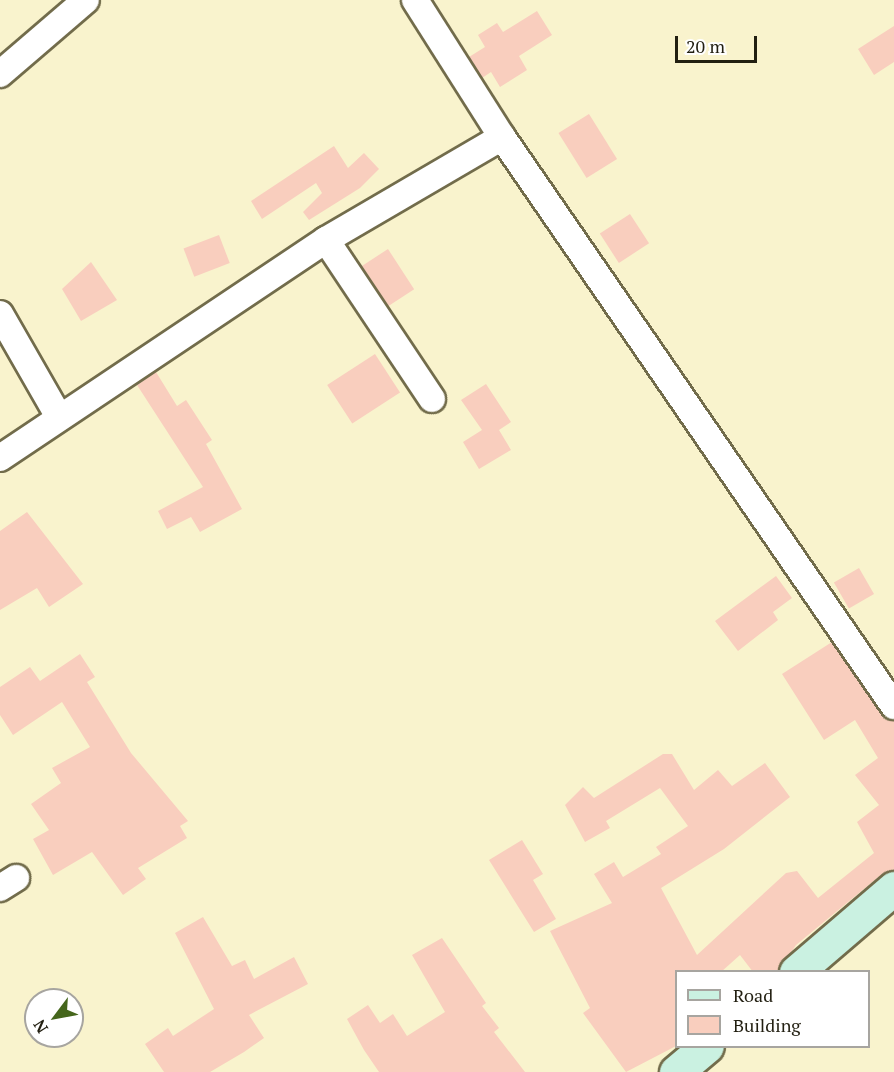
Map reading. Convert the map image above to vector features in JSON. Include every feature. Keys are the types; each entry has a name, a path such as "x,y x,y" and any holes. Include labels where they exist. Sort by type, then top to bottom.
{"street":[{"path":"0,74 86,0"},
{"path":"415,0 502,137 894,706"},
{"path":"0,458 58,417 326,240 502,137"},
{"path":"326,240 432,399"},
{"path":"0,314 58,417"},
{"path":"798,970 894,888"},
{"path":"676,1072 707,1048"}],"building":[{"path":"537,11 552,35 519,56 527,70 500,87 491,72 482,78 469,57 485,47 478,35 497,23 503,32"},
{"path":"894,26 894,62 874,75 858,49"},
{"path":"589,114 617,159 587,178 558,133"},
{"path":"334,146 348,168 364,153 379,169 360,188 309,220 303,212 322,193 316,183 262,219 251,201"},
{"path":"630,214 649,243 619,263 600,234"},
{"path":"219,235 230,263 194,277 184,249"},
{"path":"388,249 414,289 387,307 361,266"},
{"path":"91,262 117,300 81,321 62,289"},
{"path":"375,354 400,393 352,424 327,385"},
{"path":"156,372 177,406 186,400 212,440 206,444 242,509 200,532 191,517 167,529 158,511 203,487 137,385"},
{"path":"486,384 511,422 499,430 511,450 479,469 463,442 482,430 461,400"},
{"path":"27,512 83,584 49,607 37,588 0,610 0,531"},
{"path":"859,568 874,594 849,608 834,582"},
{"path":"776,576 792,598 773,612 778,620 738,651 715,621"},
{"path":"832,642 885,719 894,721 894,870 882,874 796,945 779,970 751,970 740,955 723,970 675,970 675,1047 626,1072 583,1013 590,1008 550,931 612,903 594,874 614,862 623,877 661,854 656,847 688,826 660,788 606,821 610,828 585,842 565,805 583,787 594,798 663,754 672,754 694,790 718,770 732,786 765,763 790,797 724,849 661,888 697,955 786,873 797,871 818,898 874,853 857,822 879,805 855,775 878,758 855,720 824,740 782,674"},
{"path":"80,654 95,677 87,682 131,753 188,821 180,826 187,838 138,868 146,879 123,895 92,852 53,875 33,839 49,830 31,804 61,783 52,768 90,747 62,702 13,735 0,715 0,687 30,667 40,681"},
{"path":"522,840 543,874 533,880 556,919 534,932 489,860"},
{"path":"203,917 232,966 245,960 254,979 294,957 308,984 249,1015 264,1038 244,1052 210,1072 164,1072 145,1044 168,1028 173,1036 214,1009 175,933"},
{"path":"442,938 486,1003 482,1006 499,1028 494,1032 525,1072 379,1072 364,1050 347,1019 368,1005 380,1023 393,1014 407,1036 445,1012 412,955"}]}
